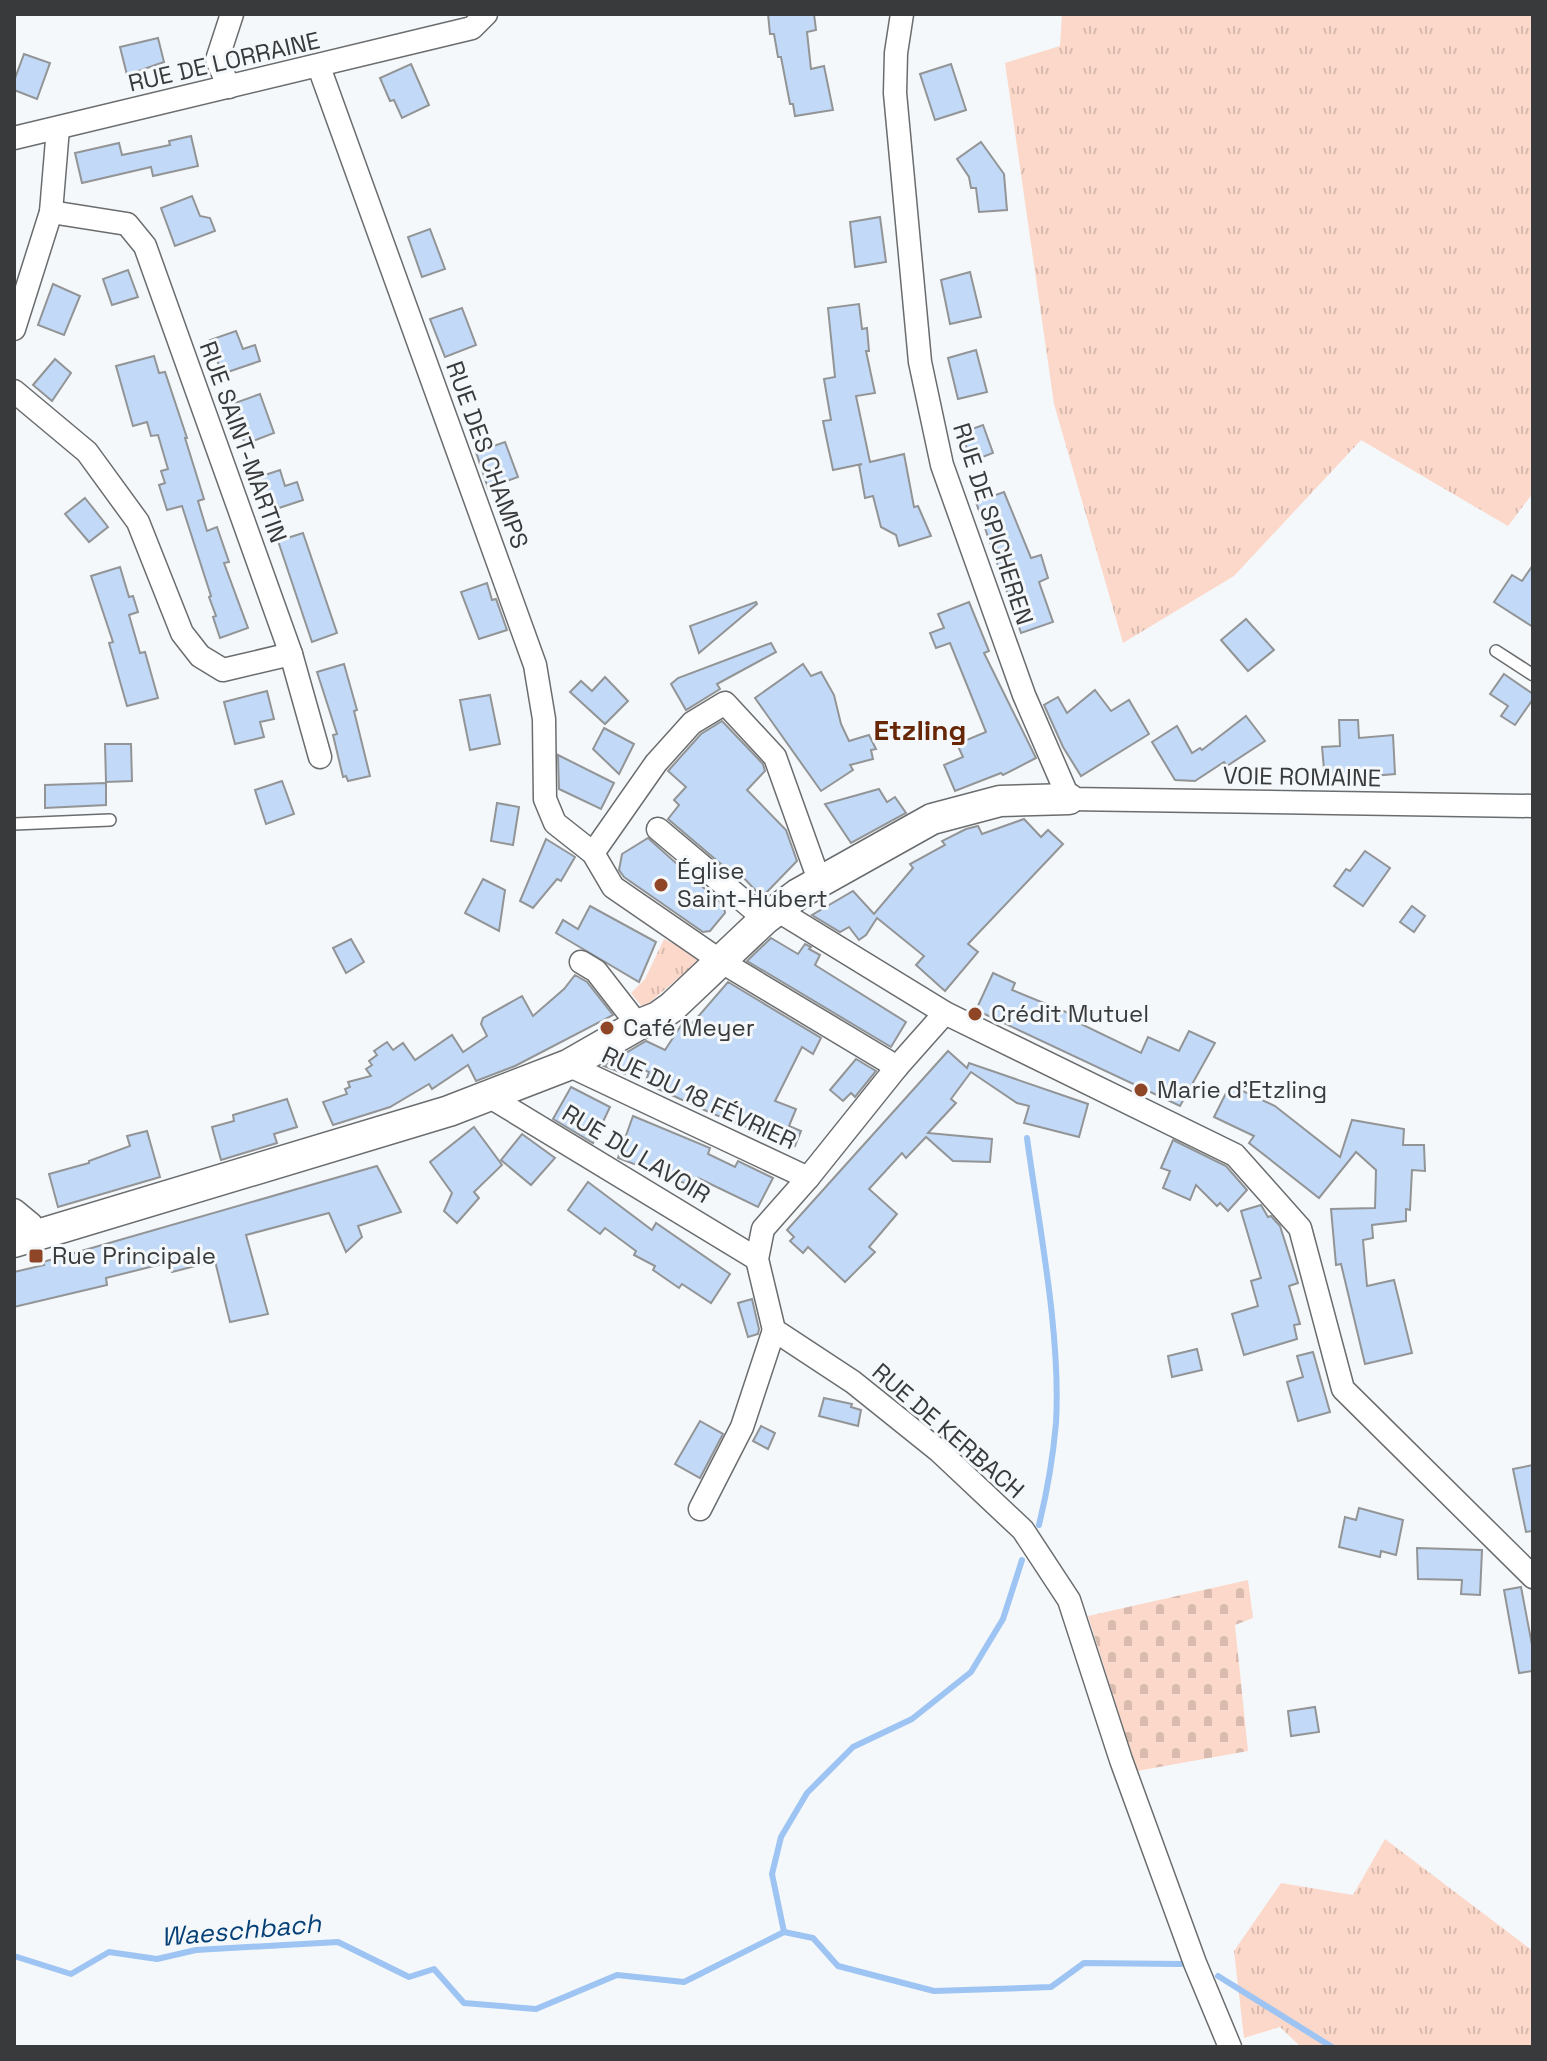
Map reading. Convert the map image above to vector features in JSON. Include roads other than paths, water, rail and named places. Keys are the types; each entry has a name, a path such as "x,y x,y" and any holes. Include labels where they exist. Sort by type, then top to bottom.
{"street":[{"path":"229,87 217,60 232,14"},
{"name":"RUE DE LORRAINE","path":"14,138 472,28 486,14"},
{"name":"RUE DE SPICHEREN","path":"902,14 896,53 895,93 920,362 935,436 942,465 1024,695 1069,799"},
{"name":"RUE DES CHAMPS","path":"319,67 535,665 544,719 545,799 555,823 593,853"},
{"path":"14,329 51,212 58,128"},
{"name":"RUE SAINT-MARTIN","path":"51,212 127,224 145,246 291,654 320,757"},
{"path":"14,391 87,452 138,522 182,633 200,656 223,670 291,654"},
{"path":"819,880 775,757 725,703 692,723 656,763 593,853 613,887 722,962 897,1067"},
{"path":"26,1238 449,1111 568,1065 672,1007 771,915 819,880 932,819 1000,801 1069,799"},
{"name":"VOIE ROMAINE","path":"1069,799 1533,806"},
{"path":"658,829 771,915 945,1013 1235,1155 1300,1228 1343,1389 1533,1577"},
{"path":"581,962 596,971 638,1025"},
{"path":"700,1509 742,1427 774,1330 757,1259 763,1229 945,1013"},
{"name":"RUE DU 18 FÉVRIER","path":"568,1065 808,1178"},
{"name":"RUE DU LAVOIR","path":"487,1095 757,1259"},
{"path":"14,1210 31,1224 26,1238"},
{"name":"RUE DE KERBACH","path":"774,1330 853,1382 939,1451 1023,1530 1069,1600 1121,1760 1195,1963 1230,2047"}],"lane":[{"path":"1496,651 1533,675"},
{"path":"14,824 110,820"}],"waterway":[{"path":"1027,1138 1048,1280 1057,1389 1053,1449 1039,1525"},
{"path":"784,1932 772,1874 781,1837 807,1793 853,1747 912,1719 971,1672 1003,1619 1022,1560"},
{"name":"Waeschbach","path":"14,1956 71,1974 109,1952 157,1959 196,1950 338,1942 409,1977 434,1969 464,2003 536,2009 617,1975 684,1982 784,1932 813,1938 838,1966 934,1991 1051,1987 1084,1963 1181,1964"},
{"name":"Waeschbach","path":"1218,1976 1332,2047"}],"place":[{"name":"Église Saint-Hubert","path":"661,885"},
{"name":"Crédit Mutuel","path":"975,1014"},
{"name":"Café Meyer","path":"607,1028"},
{"name":"Marie d'Etzling","path":"1141,1090"},
{"name":"Rue Principale","path":"36,1256"}],"district":[{"name":"Etzling","path":"920,730"}]}
